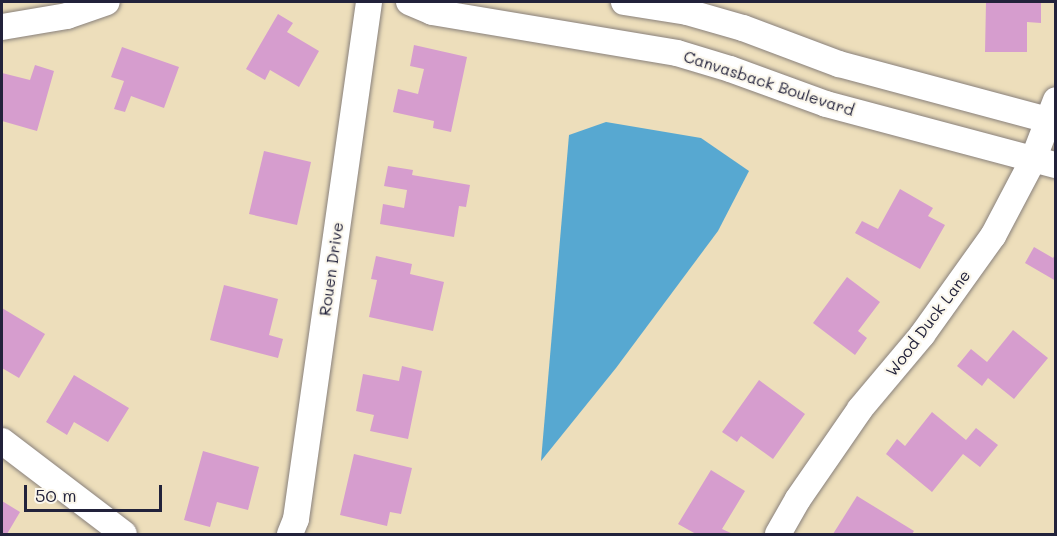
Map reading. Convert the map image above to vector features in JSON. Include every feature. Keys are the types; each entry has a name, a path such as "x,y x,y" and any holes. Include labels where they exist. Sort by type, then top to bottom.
{"street":[{"path":"2,27 67,16 107,2"},
{"name":"Rouen Drive","path":"290,534 296,519 369,2"},
{"name":"Canvasback Boulevard","path":"409,2 432,12 677,53 730,69 826,104 1044,162"},
{"path":"624,2 687,12 743,28 839,64 1054,114"},
{"name":"Wood Duck Lane","path":"778,534 798,499 860,409 921,335 1044,162 1054,114"},
{"path":"2,441 124,534"}],"water":[{"path":"606,122 701,138 749,171 718,231 616,368 541,461 569,135"}],"building":[{"path":"986,2 1041,2 1041,23 1027,22 1027,52 985,52"},
{"path":"278,14 293,23 287,32 319,51 299,87 270,70 265,80 246,69"},
{"path":"414,45 467,57 451,132 433,128 434,121 393,112 398,89 418,94 424,69 410,66"},
{"path":"122,47 179,67 164,108 131,96 125,112 114,109 124,81 111,77"},
{"path":"35,65 54,71 37,131 2,121 2,73 30,80"},
{"path":"264,151 311,162 297,225 249,214"},
{"path":"388,166 413,170 412,175 470,185 466,207 459,206 454,237 380,224 383,204 404,208 407,190 384,186"},
{"path":"900,189 933,208 928,216 945,225 920,269 855,233 862,221 878,229"},
{"path":"1034,247 1053,258 1056,253 1056,281 1025,263"},
{"path":"376,256 412,264 410,274 444,282 433,331 369,317 377,280 371,279"},
{"path":"847,277 880,302 858,331 867,338 855,355 813,323"},
{"path":"224,285 278,299 269,335 283,339 278,358 210,340"},
{"path":"2,308 45,334 19,378 2,368"},
{"path":"1013,330 1048,358 1014,399 988,378 982,386 957,366 971,349 987,362"},
{"path":"402,366 422,371 408,439 370,431 374,415 356,411 363,374 399,381"},
{"path":"74,375 129,408 108,442 74,422 67,435 46,422"},
{"path":"759,380 805,414 773,459 741,436 737,442 722,432"},
{"path":"932,412 966,440 976,428 998,445 980,467 963,454 932,492 886,454 897,439 905,446"},
{"path":"203,451 259,467 248,510 217,502 210,527 184,520"},
{"path":"354,454 412,468 401,514 390,512 387,526 340,515"},
{"path":"711,470 745,491 722,529 733,534 696,534 678,524"},
{"path":"857,496 914,531 912,534 833,534"},
{"path":"2,501 20,512 7,534 2,534"}]}
